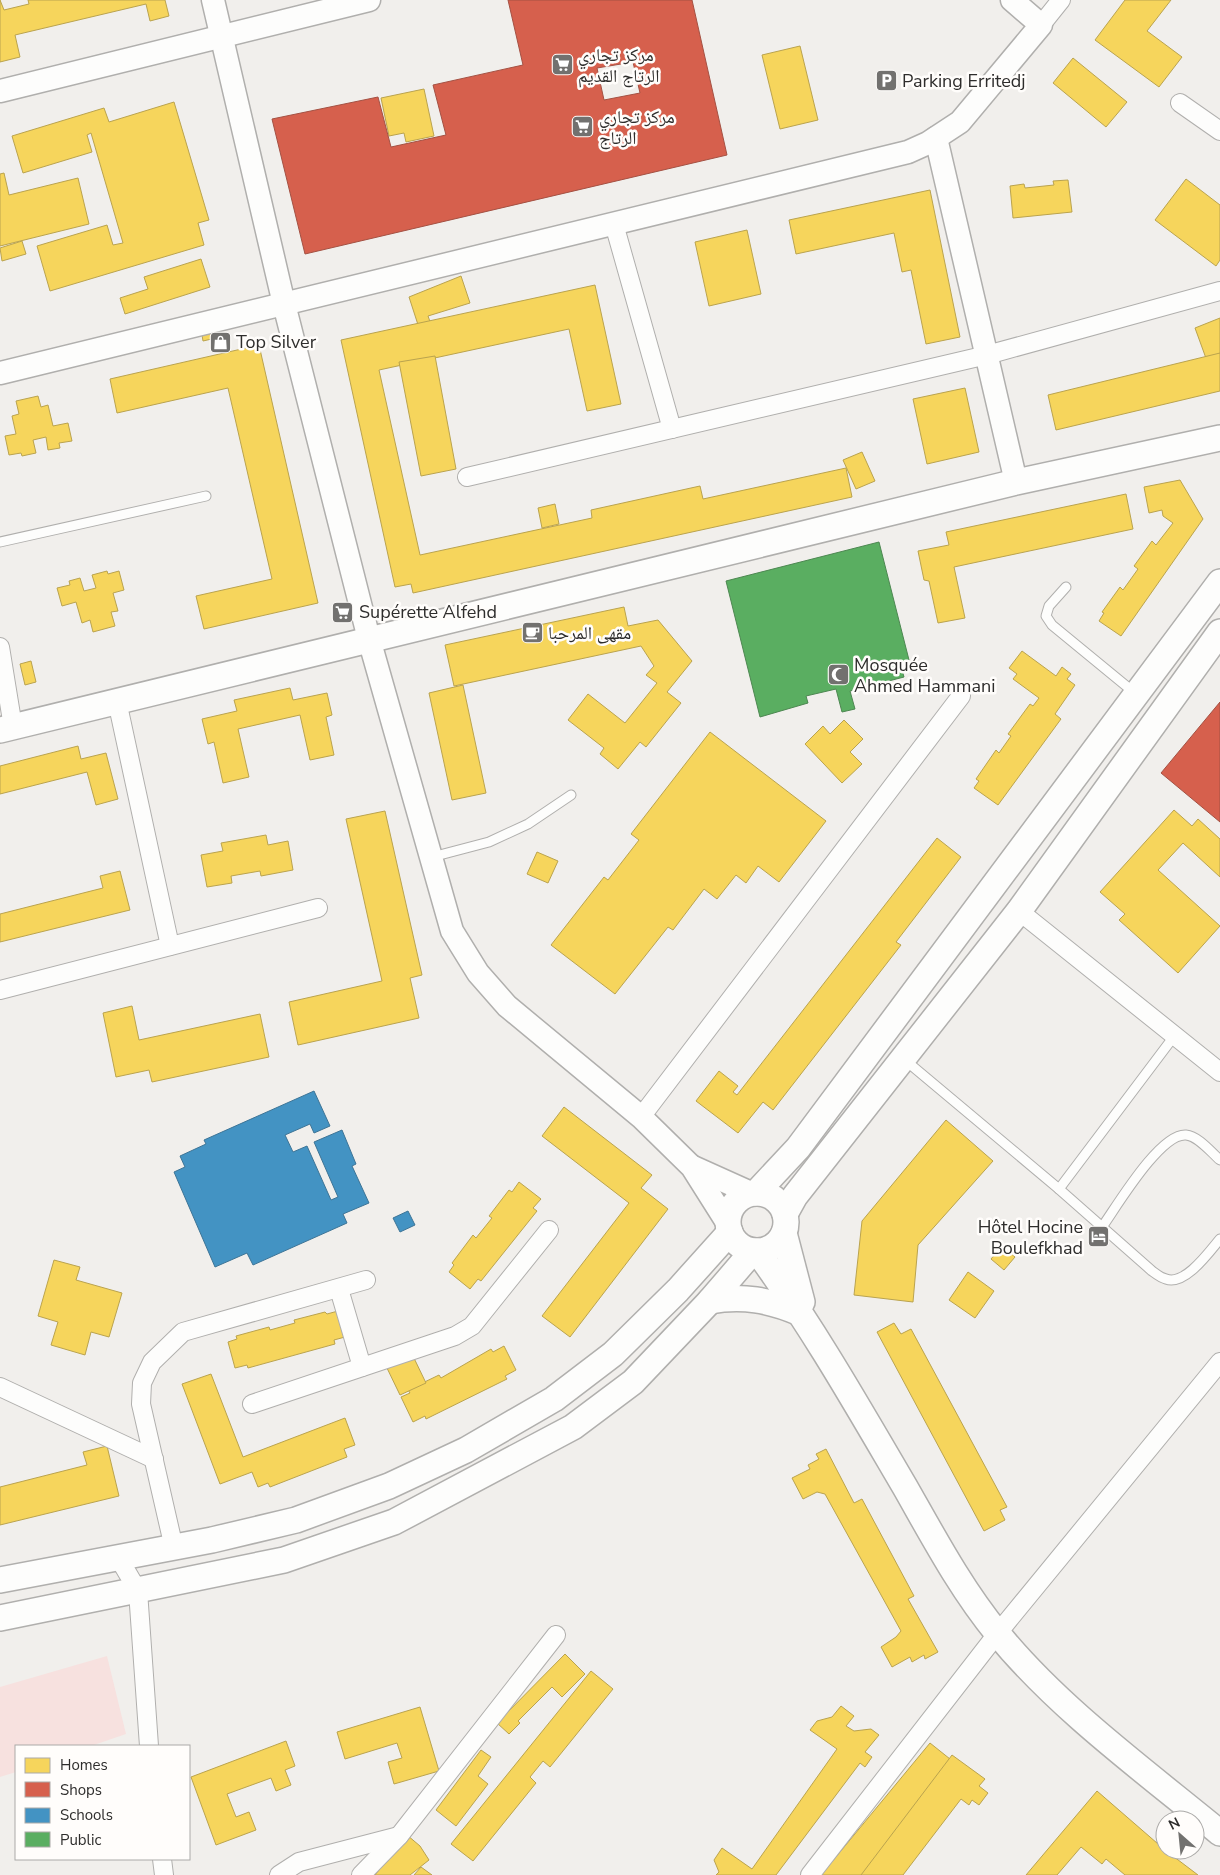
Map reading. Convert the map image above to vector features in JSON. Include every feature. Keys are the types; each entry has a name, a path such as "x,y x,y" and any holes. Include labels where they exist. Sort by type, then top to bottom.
{"main road":[{"path":"6,728 1016,482 1214,443"},
{"path":"0,1580 174,1548 296,1520 389,1486 466,1450 513,1425 554,1399 613,1354 678,1290 729,1228 733,1206 739,1200 754,1194 798,1148 1220,582"},
{"path":"729,1228 742,1247 755,1251 771,1248 779,1242 795,1196 904,1060 1019,910 1220,632"},
{"path":"754,1194 773,1198 781,1205 795,1281 805,1321"},
{"path":"0,1618 284,1560 394,1522 573,1427 633,1382 755,1251"},
{"path":"755,1251 805,1321 949,1567 998,1634 1037,1677 1059,1697 1220,1833"},
{"path":"710,1301 725,1298 756,1299 786,1307 805,1321"}],"street":[{"path":"213,0 284,304 369,639 429,858 452,931 478,973 507,1006 641,1117 692,1167 729,1228"},
{"path":"0,91 369,0"},
{"path":"1012,0 1041,25"},
{"path":"0,373 908,152 936,138 960,122 1061,0"},
{"path":"1180,103 1220,131"},
{"path":"936,138 1016,482"},
{"path":"614,224 672,429"},
{"path":"467,477 986,355 1220,292"},
{"path":"0,647 6,728"},
{"path":"641,1117 961,696"},
{"path":"117,702 170,946"},
{"path":"0,990 318,908"},
{"path":"1019,910 1220,1072"},
{"path":"692,1167 754,1194"},
{"path":"252,1404 455,1336 472,1326 549,1230"},
{"path":"174,1548 142,1404 142,1383 152,1362 166,1346 183,1332 366,1280"},
{"path":"339,1288 362,1367"},
{"path":"810,1875 998,1634 1220,1362"},
{"path":"0,1388 154,1459"},
{"path":"118,1557 138,1591 149,1745"},
{"path":"361,1875 399,1836 556,1635"},
{"path":"279,1875 299,1862 399,1836"},
{"path":"162,1860 164,1875"}],"lane":[{"path":"0,542 206,496"},
{"path":"1066,587 1049,606 1046,616 1052,625 1136,694"},
{"path":"429,858 489,842 528,824 571,795"},
{"path":"1059,1189 1175,1035"},
{"path":"904,1060 1059,1189 1152,1271 1167,1280 1180,1278 1193,1270 1220,1239"},
{"path":"1102,1227 1152,1157 1174,1138 1186,1135 1194,1137 1220,1160"}],"shaded area":[{"path":"107,1656 126,1734 94,1745 15,1745 15,1772 0,1777 0,1687"}],"building: Homes":[{"path":"0,0 4,10 29,4 28,0 165,0 169,16 150,21 146,4 15,35 20,57 0,62"},
{"path":"1125,0 1171,0 1147,31 1182,57 1159,87 1095,40"},
{"path":"800,46 818,120 780,129 762,55"},
{"path":"1073,58 1127,102 1106,127 1053,83"},
{"path":"424,89 434,136 406,142 404,133 389,136 381,98"},
{"path":"174,102 209,220 198,223 204,245 50,291 37,246 107,225 113,245 123,243 91,133 87,135 92,152 23,173 12,136 104,108 109,122"},
{"path":"4,173 9,195 78,178 89,224 0,246 0,174"},
{"path":"1186,179 1220,205 1220,260 1216,266 1155,220"},
{"path":"1068,180 1072,212 1013,218 1010,186 1024,184 1025,188 1054,185 1053,181"},
{"path":"930,190 960,337 926,344 911,270 902,272 894,233 796,254 789,220"},
{"path":"747,230 761,294 709,306 695,242"},
{"path":"22,241 26,254 2,261 0,248"},
{"path":"201,259 210,287 125,314 120,298 148,289 144,277"},
{"path":"461,276 470,303 428,316 433,330 421,334 409,297"},
{"path":"595,285 621,404 587,411 569,329 379,370 420,555 592,518 591,510 700,486 703,499 846,468 852,497 413,593 411,584 395,587 341,340"},
{"path":"1220,318 1220,356 1207,361 1195,328"},
{"path":"213,327 216,338 203,341 201,329"},
{"path":"259,345 318,603 204,629 196,596 272,579 228,388 117,413 110,379"},
{"path":"1220,353 1220,391 1056,430 1048,395"},
{"path":"435,356 456,469 421,476 399,362"},
{"path":"965,388 979,452 927,464 913,399"},
{"path":"38,396 41,407 48,405 53,426 68,423 72,441 59,443 60,448 48,450 46,437 33,440 36,453 22,456 21,453 9,455 5,436 16,434 12,416 19,414 16,401"},
{"path":"862,452 875,481 856,489 843,460"},
{"path":"1180,480 1203,519 1121,636 1099,621 1104,613 1102,612 1120,587 1123,590 1138,569 1134,566 1152,541 1156,545 1173,523 1163,516 1162,510 1149,513 1144,487"},
{"path":"1126,494 1133,529 954,567 965,618 938,623 929,581 924,580 918,551 949,545 946,532"},
{"path":"555,504 559,524 542,528 538,508"},
{"path":"107,571 108,574 119,571 124,590 113,593 118,611 111,612 115,626 93,632 90,620 82,623 76,602 62,606 57,588 70,585 69,581 80,578 84,591 96,588 92,575"},
{"path":"624,607 628,626 658,620 692,661 667,692 681,703 646,747 640,742 618,769 600,754 604,748 568,720 588,694 625,723 657,683 646,675 654,666 641,646 454,686 445,645"},
{"path":"1022,651 1056,676 1062,667 1071,674 1067,679 1075,685 1055,714 1061,719 998,805 974,788 979,781 976,779 996,750 999,753 1011,736 1008,734 1030,704 1033,706 1039,698 1013,679 1017,674 1009,668"},
{"path":"31,661 36,682 25,685 20,664"},
{"path":"463,685 486,793 452,800 429,693"},
{"path":"290,688 293,700 327,693 332,715 326,717 334,755 310,760 300,715 238,729 249,777 223,783 214,742 208,744 202,719 237,711 234,700"},
{"path":"844,720 863,739 850,752 862,764 842,783 805,744 823,726 830,734"},
{"path":"710,732 826,821 779,882 758,866 746,883 736,875 717,899 704,889 673,930 668,927 615,994 551,945 604,877 608,880 639,840 631,834"},
{"path":"78,746 81,759 106,753 118,799 96,805 87,772 0,794 0,766"},
{"path":"1174,810 1192,826 1198,819 1220,839 1220,877 1183,843 1158,870 1220,926 1178,973 1119,920 1125,914 1100,892"},
{"path":"385,811 422,975 410,978 419,1018 298,1045 289,1002 382,981 346,819"},
{"path":"266,835 268,845 288,841 293,870 261,876 260,871 231,876 232,883 207,887 201,855 223,851 221,843"},
{"path":"937,838 961,857 896,942 901,945 773,1110 763,1102 738,1133 696,1101 719,1071 738,1086 733,1092 737,1095"},
{"path":"537,852 558,861 548,883 527,874"},
{"path":"120,871 130,910 0,942 0,914 103,888 100,876"},
{"path":"132,1006 139,1040 260,1014 269,1057 152,1082 149,1070 116,1077 103,1013"},
{"path":"564,1107 652,1175 641,1188 668,1209 570,1337 542,1316 629,1203 542,1136"},
{"path":"946,1120 993,1161 918,1245 913,1302 854,1295 862,1221"},
{"path":"519,1182 541,1199 533,1208 537,1211 481,1281 478,1279 470,1289 449,1272 454,1265 452,1263 473,1235 476,1238 492,1218 489,1216 509,1190 512,1192"},
{"path":"1002,1246 1015,1257 1004,1270 991,1259"},
{"path":"54,1260 80,1267 76,1280 122,1293 109,1337 91,1332 85,1355 51,1345 58,1322 38,1316"},
{"path":"968,1272 994,1291 975,1318 949,1300"},
{"path":"338,1311 345,1337 334,1340 335,1344 248,1368 247,1365 235,1368 228,1342 237,1339 236,1336 269,1327 270,1330 295,1323 294,1320 325,1312 327,1314"},
{"path":"894,1323 901,1334 911,1329 1007,1507 1000,1510 1005,1520 984,1531 877,1332"},
{"path":"504,1346 516,1370 505,1376 507,1379 426,1419 425,1416 413,1422 401,1397 410,1393 408,1390 439,1375 441,1378 491,1349 493,1352"},
{"path":"412,1354 426,1383 400,1395 386,1366"},
{"path":"211,1374 243,1457 345,1418 355,1445 344,1449 347,1457 270,1487 268,1483 258,1487 252,1472 220,1484 182,1384"},
{"path":"107,1446 119,1496 0,1525 0,1487 87,1465 83,1452"},
{"path":"826,1449 854,1503 862,1499 914,1596 908,1599 938,1652 925,1659 924,1655 912,1662 910,1657 892,1667 881,1647 896,1637 901,1631 825,1494 817,1492 803,1499 792,1478 810,1469 808,1465 819,1459 816,1454"},
{"path":"565,1654 585,1674 562,1697 552,1687 518,1721 520,1723 509,1734 497,1723"},
{"path":"591,1671 613,1689 550,1767 543,1761 530,1777 536,1783 473,1861 451,1844"},
{"path":"841,1706 854,1716 846,1726 854,1731 871,1729 879,1735 865,1752 872,1757 865,1767 860,1763 776,1875 716,1875 719,1872 714,1860 722,1848 752,1869 837,1749 810,1730 817,1721 832,1717"},
{"path":"420,1707 439,1771 394,1784 388,1762 402,1758 397,1743 345,1759 337,1732"},
{"path":"286,1741 295,1766 285,1770 291,1785 276,1791 271,1778 227,1794 236,1817 249,1812 256,1830 216,1845 191,1777"},
{"path":"930,1743 955,1763 862,1875 821,1875"},
{"path":"481,1750 491,1757 478,1776 488,1784 456,1826 436,1810"},
{"path":"952,1755 985,1779 979,1786 988,1793 979,1805 972,1800 969,1805 961,1799 903,1875 861,1875"},
{"path":"1097,1791 1155,1841 1155,1860 1178,1860 1198,1875 1125,1875 1106,1859 1102,1864 1081,1847 1057,1875 1026,1875"},
{"path":"407,1835 420,1846 429,1860 410,1875 375,1875"},
{"path":"421,1867 432,1875 414,1875"}],"building: Shops":[{"name":"مركز تجاري الرتاج","path":"508,0 692,0 727,155 305,254 272,119 378,97 391,147 446,135 433,85 523,65","holes":["633,62 640,93 604,100 597,68"]},
{"path":"1220,702 1220,822 1161,773"}],"building: Schools":[{"path":"314,1091 330,1126 314,1133 310,1124 285,1135 293,1152 307,1146 331,1200 338,1197 314,1142 342,1130 356,1164 352,1166 369,1203 343,1214 347,1223 253,1265 247,1253 215,1267 174,1172 185,1167 180,1156 206,1144 204,1140"},
{"path":"408,1211 415,1225 400,1232 393,1218"}],"building: Public":[{"path":"879,542 909,660 900,663 904,677 850,691 855,709 842,712 836,689 806,696 808,703 760,717 726,581"}],"place":[{"name":"مركز تجاري الرتاج القديم","path":"562,65"},
{"name":"Parking Erritedj","path":"886,81"},
{"name":"مركز تجاري الرتاج","path":"583,127"},
{"name":"Top Silver","path":"220,342"},
{"name":"Supérette Alfehd","path":"343,612"},
{"name":"مقهى المرحبا","path":"532,633"},
{"name":"Mosquée Ahmed Hammani","path":"838,675"},
{"name":"Hôtel Hocine Boulefkhad","path":"1099,1237"}]}
